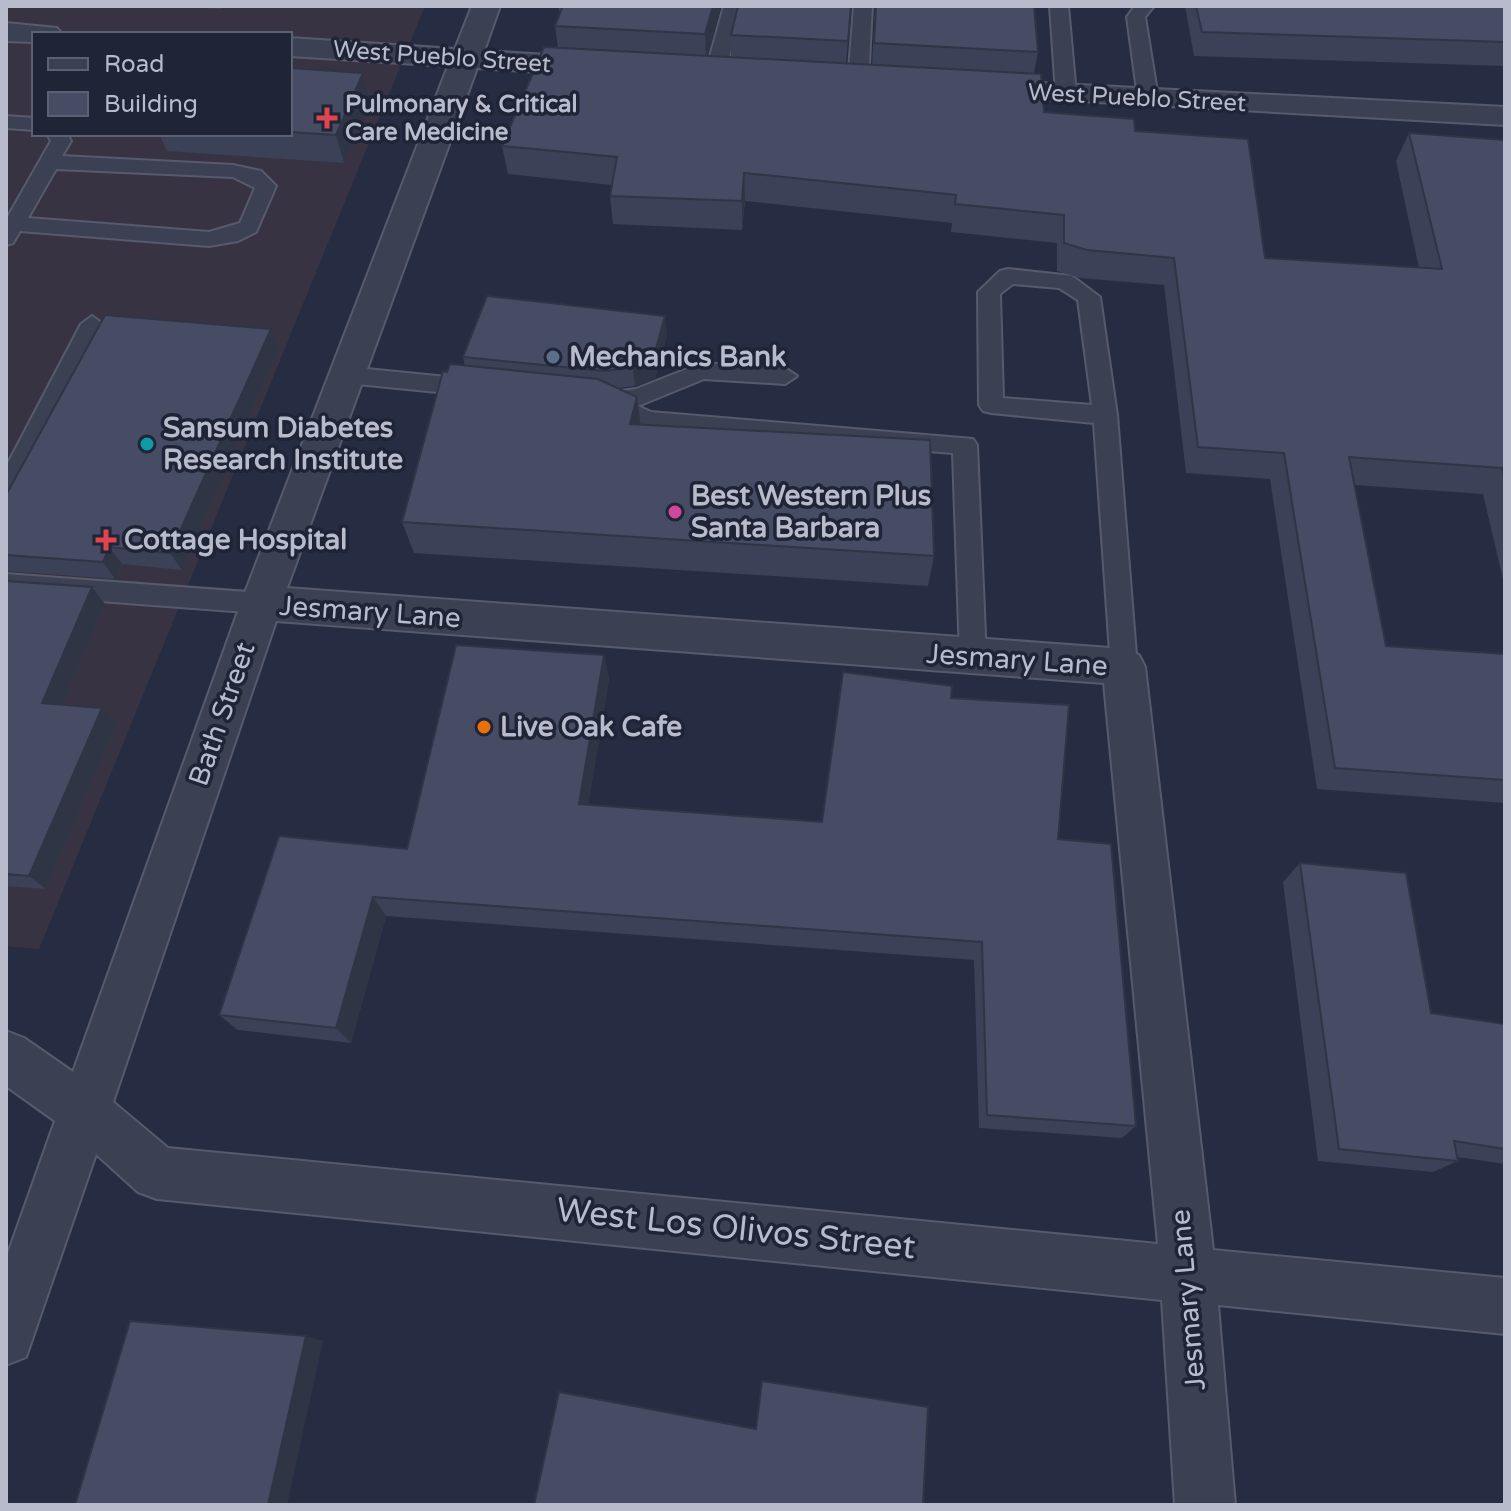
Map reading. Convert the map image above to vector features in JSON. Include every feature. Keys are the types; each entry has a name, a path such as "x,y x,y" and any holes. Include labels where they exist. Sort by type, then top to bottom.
{"street":[{"name":"Bath Street","path":"6,1337 261,603 486,6"},
{"path":"6,32 32,33"},
{"name":"West Pueblo Street","path":"292,47 626,69"},
{"path":"700,73 747,76"},
{"path":"826,80 873,83"},
{"name":"West Pueblo Street","path":"962,88 1505,116"},
{"name":"Jesmary Lane","path":"261,603 1124,667 1188,1273 1205,1505"},
{"name":"West Los Olivos Street","path":"6,1056 86,1112 157,1173 1505,1306"}],"lane":[{"path":"700,73 733,6"},
{"path":"863,6 873,83"},
{"path":"1059,6 1066,94"},
{"path":"1145,6 1136,17 1148,98"},
{"path":"6,122 32,124"},
{"path":"50,162 233,171 254,176 266,186 249,227 220,238 10,231 61,141 58,136"},
{"path":"1105,415 991,405 989,292 1008,276 1064,281 1089,297 1105,415 1124,667"},
{"path":"6,491 92,324"},
{"path":"579,398 608,401 639,397 702,371 785,376"},
{"path":"347,375 505,391"},
{"path":"608,401 647,420 965,445 973,658"},
{"path":"6,584 261,603"}],"shaded area":[{"name":"Cottage Hospital","path":"6,6 425,6 39,949 6,946"}],"building":[{"path":"563,6 713,6 705,34 555,26"},
{"path":"738,6 851,6 848,41 731,35"},
{"path":"876,6 1034,6 1038,52 874,43"},
{"path":"1196,6 1505,6 1505,42 1202,32"},
{"path":"544,47 1041,74 1044,112 1134,119 1135,131 1248,139 1265,258 1442,269 1409,133 1505,140 1505,479 1502,468 1349,457 1386,646 1505,654 1505,780 1335,768 1284,453 1198,447 1174,258 1087,250 1064,243 1064,215 955,204 956,195 744,173 742,201 610,196 617,157 502,146"},
{"path":"292,68 363,73 336,135 292,132"},
{"path":"487,296 665,316 653,359 633,367 605,371 463,357"},
{"name":"Sansum Diabetes Research Institute","path":"105,315 271,329 170,553 109,547 103,562 6,555 6,495"},
{"name":"Best Western Plus Santa Barbara","path":"450,364 598,379 637,397 630,424 930,440 934,556 402,522 443,371 447,372"},
{"path":"6,581 92,587 42,703 102,708 29,876 6,874"},
{"path":"456,645 604,655 579,804 822,822 843,672 952,686 951,698 1069,705 1058,839 1111,844 1136,1126 987,1115 982,942 373,897 336,1028 219,1015 279,836 407,849"},
{"path":"1300,863 1406,873 1431,1013 1505,1024 1505,1149 1454,1141 1458,1161 1339,1149"},
{"path":"130,1321 306,1336 268,1505 75,1505"},
{"path":"762,1381 928,1407 923,1505 534,1505 559,1392 756,1429"}],"place":[{"name":"Pulmonary & Critical Care Medicine","path":"327,118"},
{"name":"Mechanics Bank","path":"553,357"},
{"name":"Sansum Diabetes Research Institute","path":"147,444"},
{"name":"Best Western Plus Santa Barbara","path":"675,512"},
{"name":"Cottage Hospital","path":"106,540"},
{"name":"Live Oak Cafe","path":"484,727"}]}
